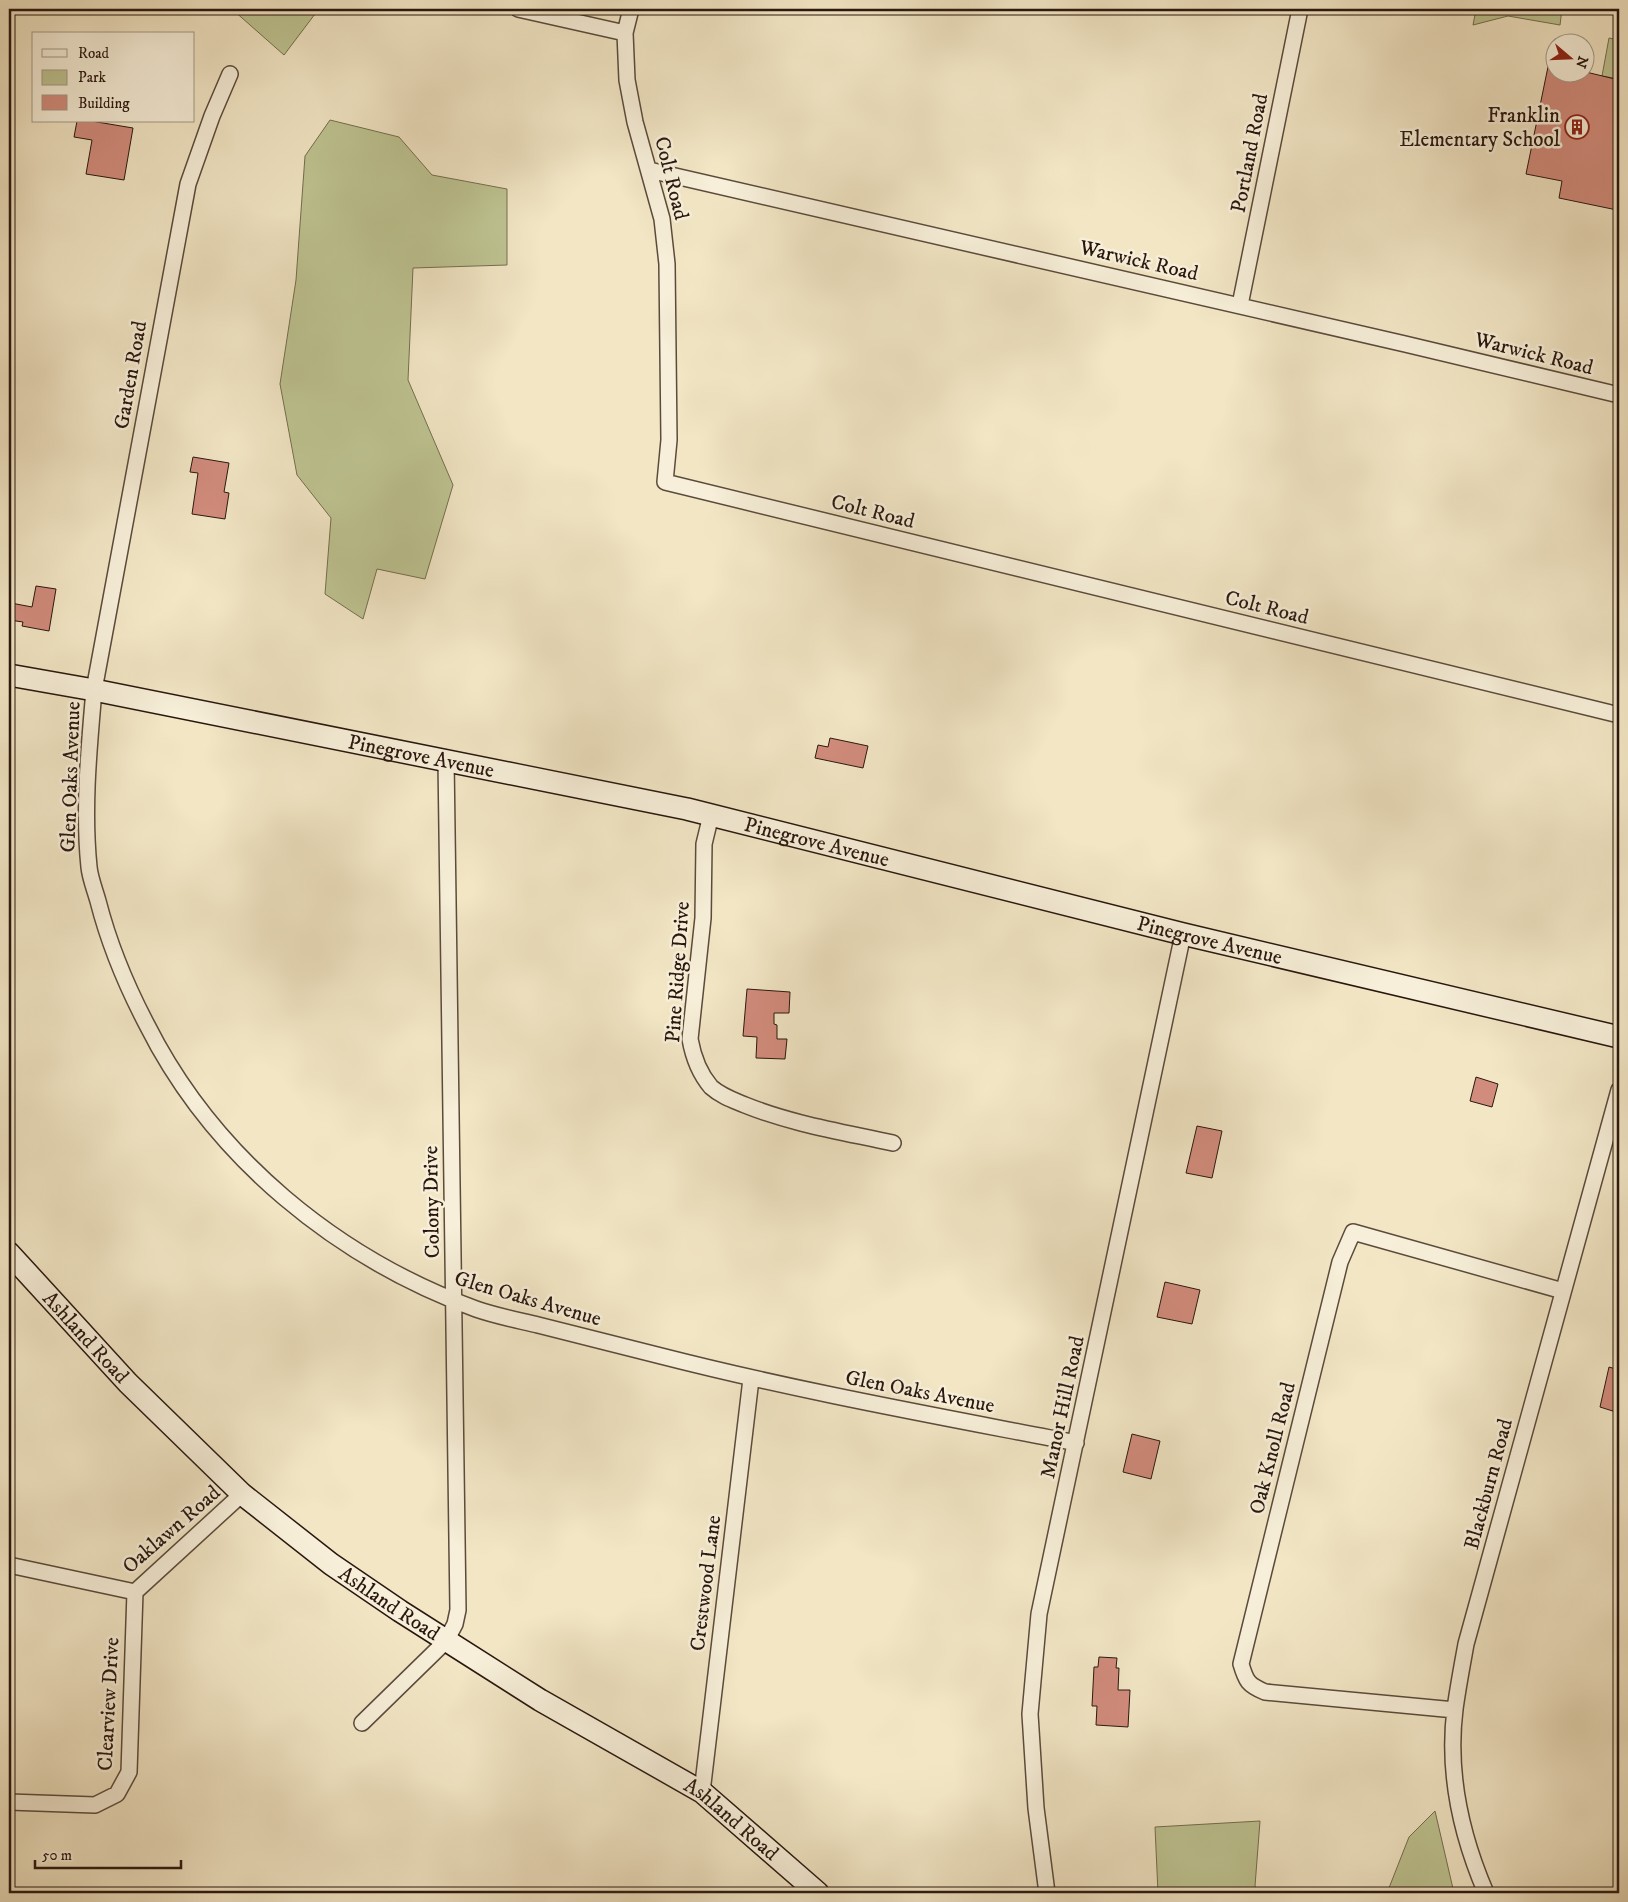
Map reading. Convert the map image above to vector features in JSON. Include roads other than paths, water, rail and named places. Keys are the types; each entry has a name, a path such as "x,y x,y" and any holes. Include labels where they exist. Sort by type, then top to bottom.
{"street":[{"path":"518,9 624,33"},
{"name":"Colt Road","path":"631,9 624,33 627,80 635,122 662,219 667,264 669,440 665,482 1619,715"},
{"name":"Portland Road","path":"1240,305 1300,9"},
{"name":"Garden Road","path":"94,690 188,184 230,74"},
{"name":"Warwick Road","path":"649,170 1240,305 1619,395"},
{"name":"Pinegrove Avenue","path":"9,675 94,690 446,760 711,815 1183,934 1619,1037"},
{"name":"Glen Oaks Avenue","path":"94,690 87,812 89,869 105,930 128,988 156,1044 191,1097 231,1146 275,1190 324,1230 377,1264 433,1292 480,1310 751,1379 1076,1443"},
{"name":"Colony Drive","path":"446,760 458,1610 455,1624 446,1641"},
{"name":"Pine Ridge Drive","path":"711,815 704,844 703,918 690,1038 693,1056 704,1078 712,1088 726,1097 767,1114 893,1142"},
{"name":"Manor Hill Road","path":"1047,1893 1036,1808 1030,1714 1039,1614 1183,934"},
{"name":"Blackburn Road","path":"1486,1893 1460,1819 1453,1758 1455,1710 1466,1644 1619,1090"},
{"name":"Oak Knoll Road","path":"1455,1710 1265,1692 1253,1687 1246,1680 1241,1664 1340,1262 1353,1232 1563,1291"},
{"name":"Ashland Road","path":"9,1253 128,1383 242,1494 331,1564 446,1641 540,1700 642,1756 702,1792 818,1893"},
{"name":"Crestwood Lane","path":"702,1792 751,1379"},
{"name":"Oaklawn Road","path":"9,1565 134,1592 242,1494"},
{"name":"Clearview Drive","path":"9,1802 95,1805 117,1794 123,1784 128,1772 134,1592"},
{"path":"362,1723 446,1641"}],"place":[{"name":"Franklin Elementary School","path":"1577,127"}]}
